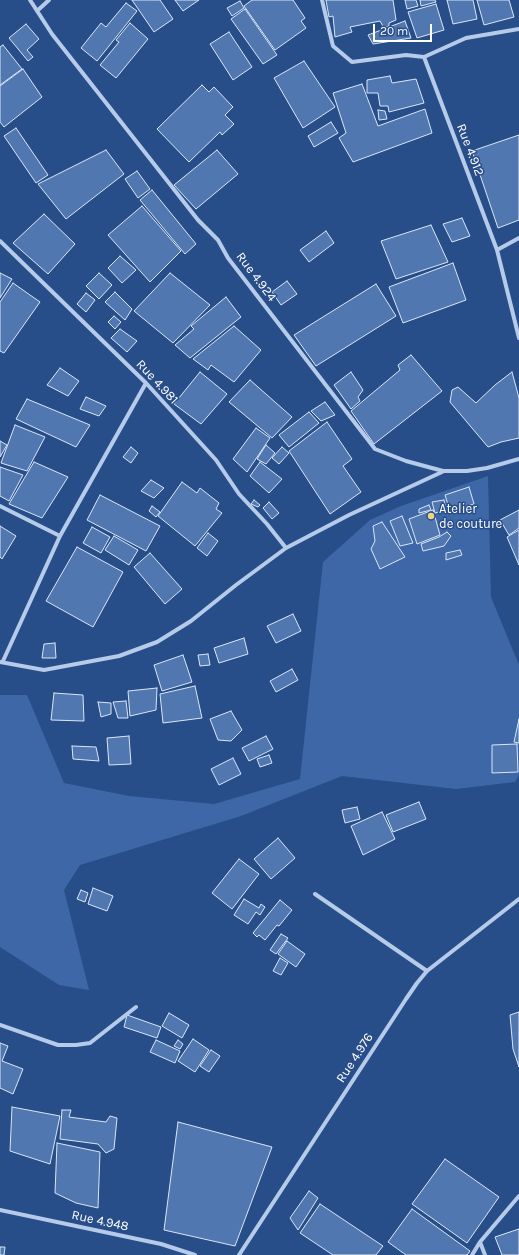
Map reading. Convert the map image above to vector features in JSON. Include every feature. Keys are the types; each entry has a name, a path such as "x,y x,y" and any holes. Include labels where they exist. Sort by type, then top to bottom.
{"street":[{"name":"Rue 4.924","path":"30,0 52,34 198,220 218,240 228,258 375,449 406,461 443,471 467,471 487,468 519,459"},
{"path":"37,10 49,0"},
{"path":"322,0 333,46 352,62 406,55 424,57 466,38 519,29"},
{"name":"Rue 4.912","path":"424,57 497,250 519,338"},
{"path":"497,250 519,238"},
{"name":"Rue 4.981","path":"0,241 146,383 216,460 239,494 267,524 286,548"},
{"path":"146,383 60,536 1,661 44,670 119,656 157,642 191,621 286,548 349,515 443,471"},
{"path":"0,506 60,536"},
{"path":"315,894 428,971"},
{"name":"Rue 4.976","path":"240,1255 406,999 428,971 519,899"},
{"path":"0,1025 58,1045 76,1045 90,1043 136,1007"},
{"path":"472,1255 480,1242 519,1196"},
{"name":"Rue 4.948","path":"0,1210 161,1244 195,1255"},
{"path":"480,1242 485,1255"}],"shaded area":[{"path":"488,476 491,597 519,665 519,775 515,782 456,789 342,776 241,816 80,865 64,890 89,990 59,985 0,947 0,695 27,695 64,783 129,796 214,804 300,779 323,562 370,520 401,506"}],"building":[{"path":"132,0 160,0 173,19 154,32"},
{"path":"175,0 199,0 183,11"},
{"path":"252,0 293,0 305,18 301,21 306,28 275,50 244,6"},
{"path":"326,0 393,0 396,20 389,23 389,26 384,28 380,21 350,27 352,32 335,37 333,16 329,17"},
{"path":"405,0 416,0 418,6 407,9"},
{"path":"420,0 435,0 436,2 421,6"},
{"path":"447,0 473,0 477,19 453,24"},
{"path":"477,0 509,0 514,17 484,25"},
{"path":"240,1 244,8 232,16 227,8"},
{"path":"126,3 137,11 97,61 81,48 101,23 106,27"},
{"path":"436,4 444,30 417,38 408,12"},
{"path":"245,9 277,55 263,64 231,19"},
{"path":"405,21 411,38 373,44 368,35"},
{"path":"130,23 148,39 116,78 100,65 119,42 116,40"},
{"path":"26,24 39,39 27,50 33,57 28,61 9,38"},
{"path":"229,32 252,67 233,80 210,44"},
{"path":"3,45 22,69 0,85 0,47"},
{"path":"304,61 335,107 303,128 274,78"},
{"path":"23,69 42,97 4,127 0,122 0,86"},
{"path":"390,76 392,83 416,79 424,103 389,112 388,106 380,106 378,93 367,93 367,80"},
{"path":"362,84 378,126 425,109 432,133 353,162 339,138 346,133 333,93"},
{"path":"202,85 209,92 214,87 233,107 225,115 234,124 222,135 220,132 189,162 157,129"},
{"path":"378,110 385,111 387,119 379,120"},
{"path":"331,122 338,133 314,147 308,136"},
{"path":"16,128 48,175 36,183 4,136"},
{"path":"519,135 519,220 498,228 472,151"},
{"path":"106,150 124,174 66,219 38,184"},
{"path":"217,150 238,174 196,209 174,185"},
{"path":"137,171 150,189 138,198 125,179"},
{"path":"152,190 196,244 185,254 140,200"},
{"path":"142,206 181,251 150,282 108,235"},
{"path":"44,214 75,244 48,274 13,243"},
{"path":"462,218 470,236 452,242 443,224"},
{"path":"431,225 448,262 396,279 381,241"},
{"path":"326,231 334,243 309,262 300,250"},
{"path":"120,256 136,270 122,283 108,268"},
{"path":"453,263 466,300 403,323 389,287"},
{"path":"0,273 12,279 0,298"},
{"path":"99,273 112,285 99,299 86,286"},
{"path":"170,273 210,305 173,343 134,311"},
{"path":"287,281 297,294 281,305 272,292"},
{"path":"13,283 40,302 4,353 0,351 0,302"},
{"path":"376,284 396,316 316,366 294,335"},
{"path":"115,292 132,309 125,320 105,302"},
{"path":"86,293 95,300 86,312 77,304"},
{"path":"226,297 241,317 190,358 175,345 194,329 191,326"},
{"path":"114,316 121,322 115,329 108,322"},
{"path":"234,326 261,350 234,382 211,365 208,370 193,359"},
{"path":"120,329 137,341 127,352 111,338"},
{"path":"411,355 442,391 374,444 351,411 400,370 398,365"},
{"path":"60,368 79,381 68,396 47,385"},
{"path":"200,372 227,394 201,424 174,404"},
{"path":"351,372 363,390 358,397 360,401 351,409 334,385"},
{"path":"512,372 519,398 519,438 488,447 450,402 452,390 458,387 476,403 495,385"},
{"path":"250,380 292,417 272,438 229,402"},
{"path":"86,397 106,406 99,416 80,409"},
{"path":"27,399 90,425 76,447 16,419"},
{"path":"325,402 335,415 321,421 311,411"},
{"path":"309,412 319,423 289,447 279,435"},
{"path":"327,422 352,459 343,466 361,492 330,514 289,451"},
{"path":"15,425 45,437 27,471 1,463"},
{"path":"256,428 270,438 247,472 233,459"},
{"path":"0,441 7,445 0,457"},
{"path":"266,445 275,453 266,464 257,459"},
{"path":"131,447 138,453 131,463 123,457"},
{"path":"282,447 289,453 279,464 272,458"},
{"path":"34,462 68,477 42,518 9,504"},
{"path":"260,462 282,479 269,493 250,476"},
{"path":"0,467 23,475 9,501 0,496"},
{"path":"151,480 164,488 154,498 141,491"},
{"path":"182,482 197,493 200,488 219,503 216,509 222,513 195,546 158,516"},
{"path":"469,487 474,504 450,511 445,495"},
{"path":"100,495 160,526 146,551 87,520"},
{"path":"254,500 260,505 258,507 251,504"},
{"path":"444,500 446,510 435,513 432,502"},
{"path":"269,502 279,513 272,519 263,508"},
{"path":"429,505 431,510 419,513 419,509"},
{"path":"152,506 160,512 156,517 149,511"},
{"path":"433,510 440,535 417,544 409,519"},
{"path":"519,510 519,528 509,535 500,520"},
{"path":"402,516 413,543 400,546 390,521"},
{"path":"382,522 405,557 380,569 371,549 375,541 373,526"},
{"path":"0,526 16,536 2,559 0,557"},
{"path":"92,527 110,537 101,553 83,543"},
{"path":"519,530 519,565 507,537"},
{"path":"447,532 451,536 444,546 423,551 421,544"},
{"path":"208,533 218,541 207,556 197,548"},
{"path":"114,536 138,550 129,565 105,550"},
{"path":"77,547 123,572 93,627 46,601"},
{"path":"460,550 462,555 446,560 446,553"},
{"path":"150,553 182,589 165,604 134,567"},
{"path":"293,614 301,631 276,643 267,626"},
{"path":"244,638 248,654 219,663 214,648"},
{"path":"55,643 56,658 42,658 44,644"},
{"path":"208,654 210,665 200,666 198,655"},
{"path":"183,655 192,682 162,691 154,665"},
{"path":"292,669 298,680 276,692 270,681"},
{"path":"195,686 202,718 163,723 160,694"},
{"path":"157,688 156,710 130,716 128,691"},
{"path":"54,693 83,695 84,721 51,720"},
{"path":"126,701 128,718 118,718 113,702"},
{"path":"98,702 111,703 111,714 101,717"},
{"path":"231,711 242,730 231,741 218,740 210,719"},
{"path":"519,719 519,743 514,742"},
{"path":"129,736 131,764 109,765 107,738"},
{"path":"266,736 273,749 249,761 242,748"},
{"path":"517,744 518,772 492,773 492,745"},
{"path":"72,746 96,747 99,761 73,759"},
{"path":"269,755 272,763 260,767 257,759"},
{"path":"233,758 241,774 219,785 211,769"},
{"path":"419,802 426,819 393,832 386,815"},
{"path":"357,807 360,819 345,823 342,810"},
{"path":"382,812 395,839 363,855 351,826"},
{"path":"278,838 295,858 271,879 254,859"},
{"path":"239,859 259,874 232,909 212,893"},
{"path":"93,888 113,896 107,911 88,904"},
{"path":"81,890 88,893 85,902 77,899"},
{"path":"244,899 259,908 261,904 265,907 260,915 256,912 248,924 234,915"},
{"path":"280,900 292,910 265,940 259,935 257,937 253,933"},
{"path":"281,934 288,938 276,954 270,950"},
{"path":"287,941 305,954 296,967 278,954"},
{"path":"280,958 288,963 281,975 273,971"},
{"path":"519,1012 519,1067 513,1049 510,1015"},
{"path":"169,1013 189,1025 182,1038 162,1026"},
{"path":"127,1015 161,1027 157,1038 124,1027"},
{"path":"193,1039 209,1050 195,1072 178,1061"},
{"path":"156,1040 180,1051 175,1063 150,1052"},
{"path":"178,1040 183,1044 180,1049 174,1046"},
{"path":"0,1043 8,1046 2,1061 23,1069 13,1094 0,1088"},
{"path":"211,1050 220,1056 209,1072 200,1066"},
{"path":"12,1107 60,1116 50,1164 10,1151"},
{"path":"62,1110 71,1110 69,1117 106,1122 110,1116 117,1118 114,1149 106,1153 98,1144 60,1139"},
{"path":"178,1122 272,1147 235,1246 164,1230"},
{"path":"57,1143 100,1152 98,1208 76,1203 55,1193"},
{"path":"445,1159 499,1197 467,1243 412,1204"},
{"path":"309,1191 318,1198 298,1230 290,1218"},
{"path":"320,1204 383,1246 376,1255 333,1255 300,1233"},
{"path":"412,1209 470,1251 467,1255 406,1255 388,1242"},
{"path":"519,1229 519,1255 502,1255 495,1237"},
{"path":"0,1247 5,1247 4,1255 0,1255"}],"place":[{"name":"Atelier de couture","path":"431,516"}]}
